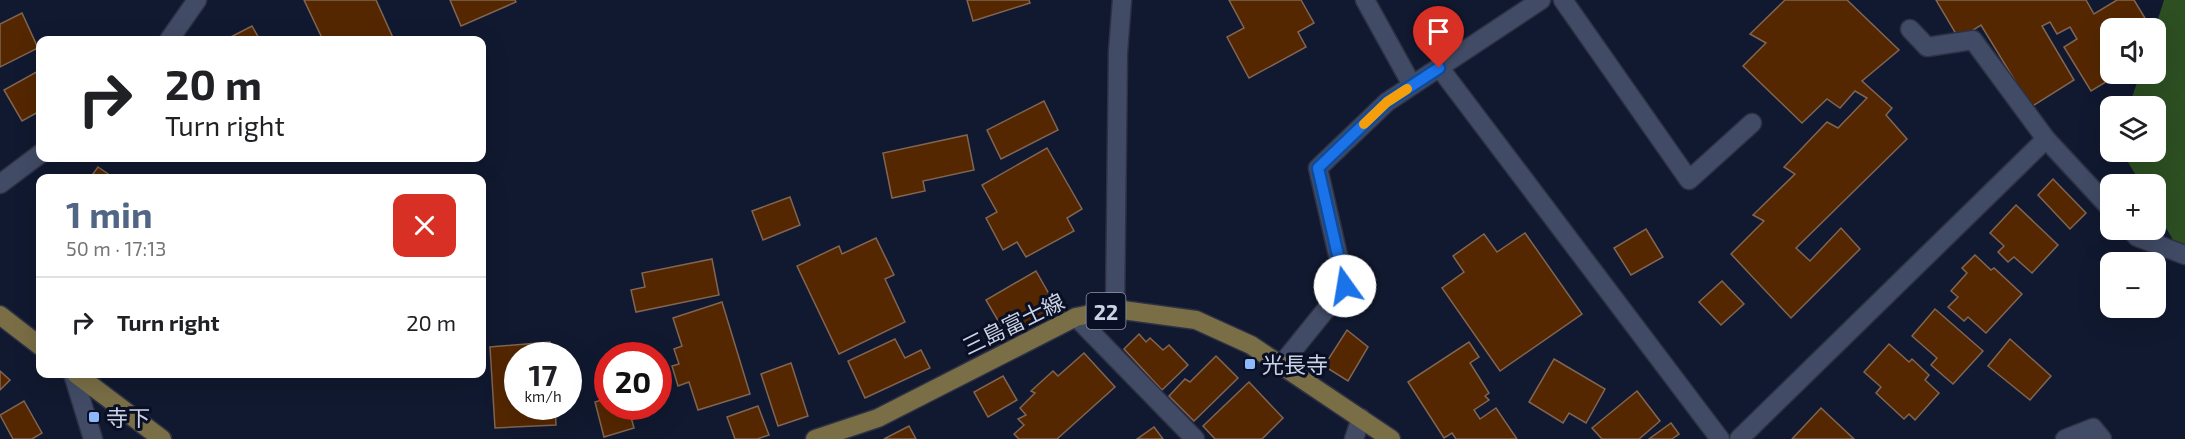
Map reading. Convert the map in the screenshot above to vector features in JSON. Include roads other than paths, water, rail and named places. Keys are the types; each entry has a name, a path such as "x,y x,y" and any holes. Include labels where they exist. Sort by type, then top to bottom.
{"main road":[{"name":"三島富士線","path":"815,439 878,418 1076,317 1114,309 1196,320 1251,345 1391,439"},
{"path":"0,315 36,343"},
{"path":"80,378 162,439"}],"street":[{"path":"172,36 197,0"},
{"path":"1114,309 1118,63 1122,0"},
{"path":"1365,0 1412,86"},
{"path":"1281,365 1345,286 1318,168 1387,102 1541,0"},
{"path":"1563,0 1689,180 1752,123"},
{"path":"1910,29 1927,47 1973,40 2046,139 2100,197"},
{"path":"1439,68 1720,439"},
{"path":"1739,439 2046,139"},
{"path":"0,184 36,157"},
{"path":"2146,240 2185,255"},
{"path":"1076,317 1196,439"},
{"path":"76,378 93,439"},
{"path":"1354,439 1361,418"},
{"path":"2065,439 2093,428 2102,439"}],"place":[{"name":"光長寺","path":"1250,364"},
{"name":"寺下","path":"94,417"}]}
